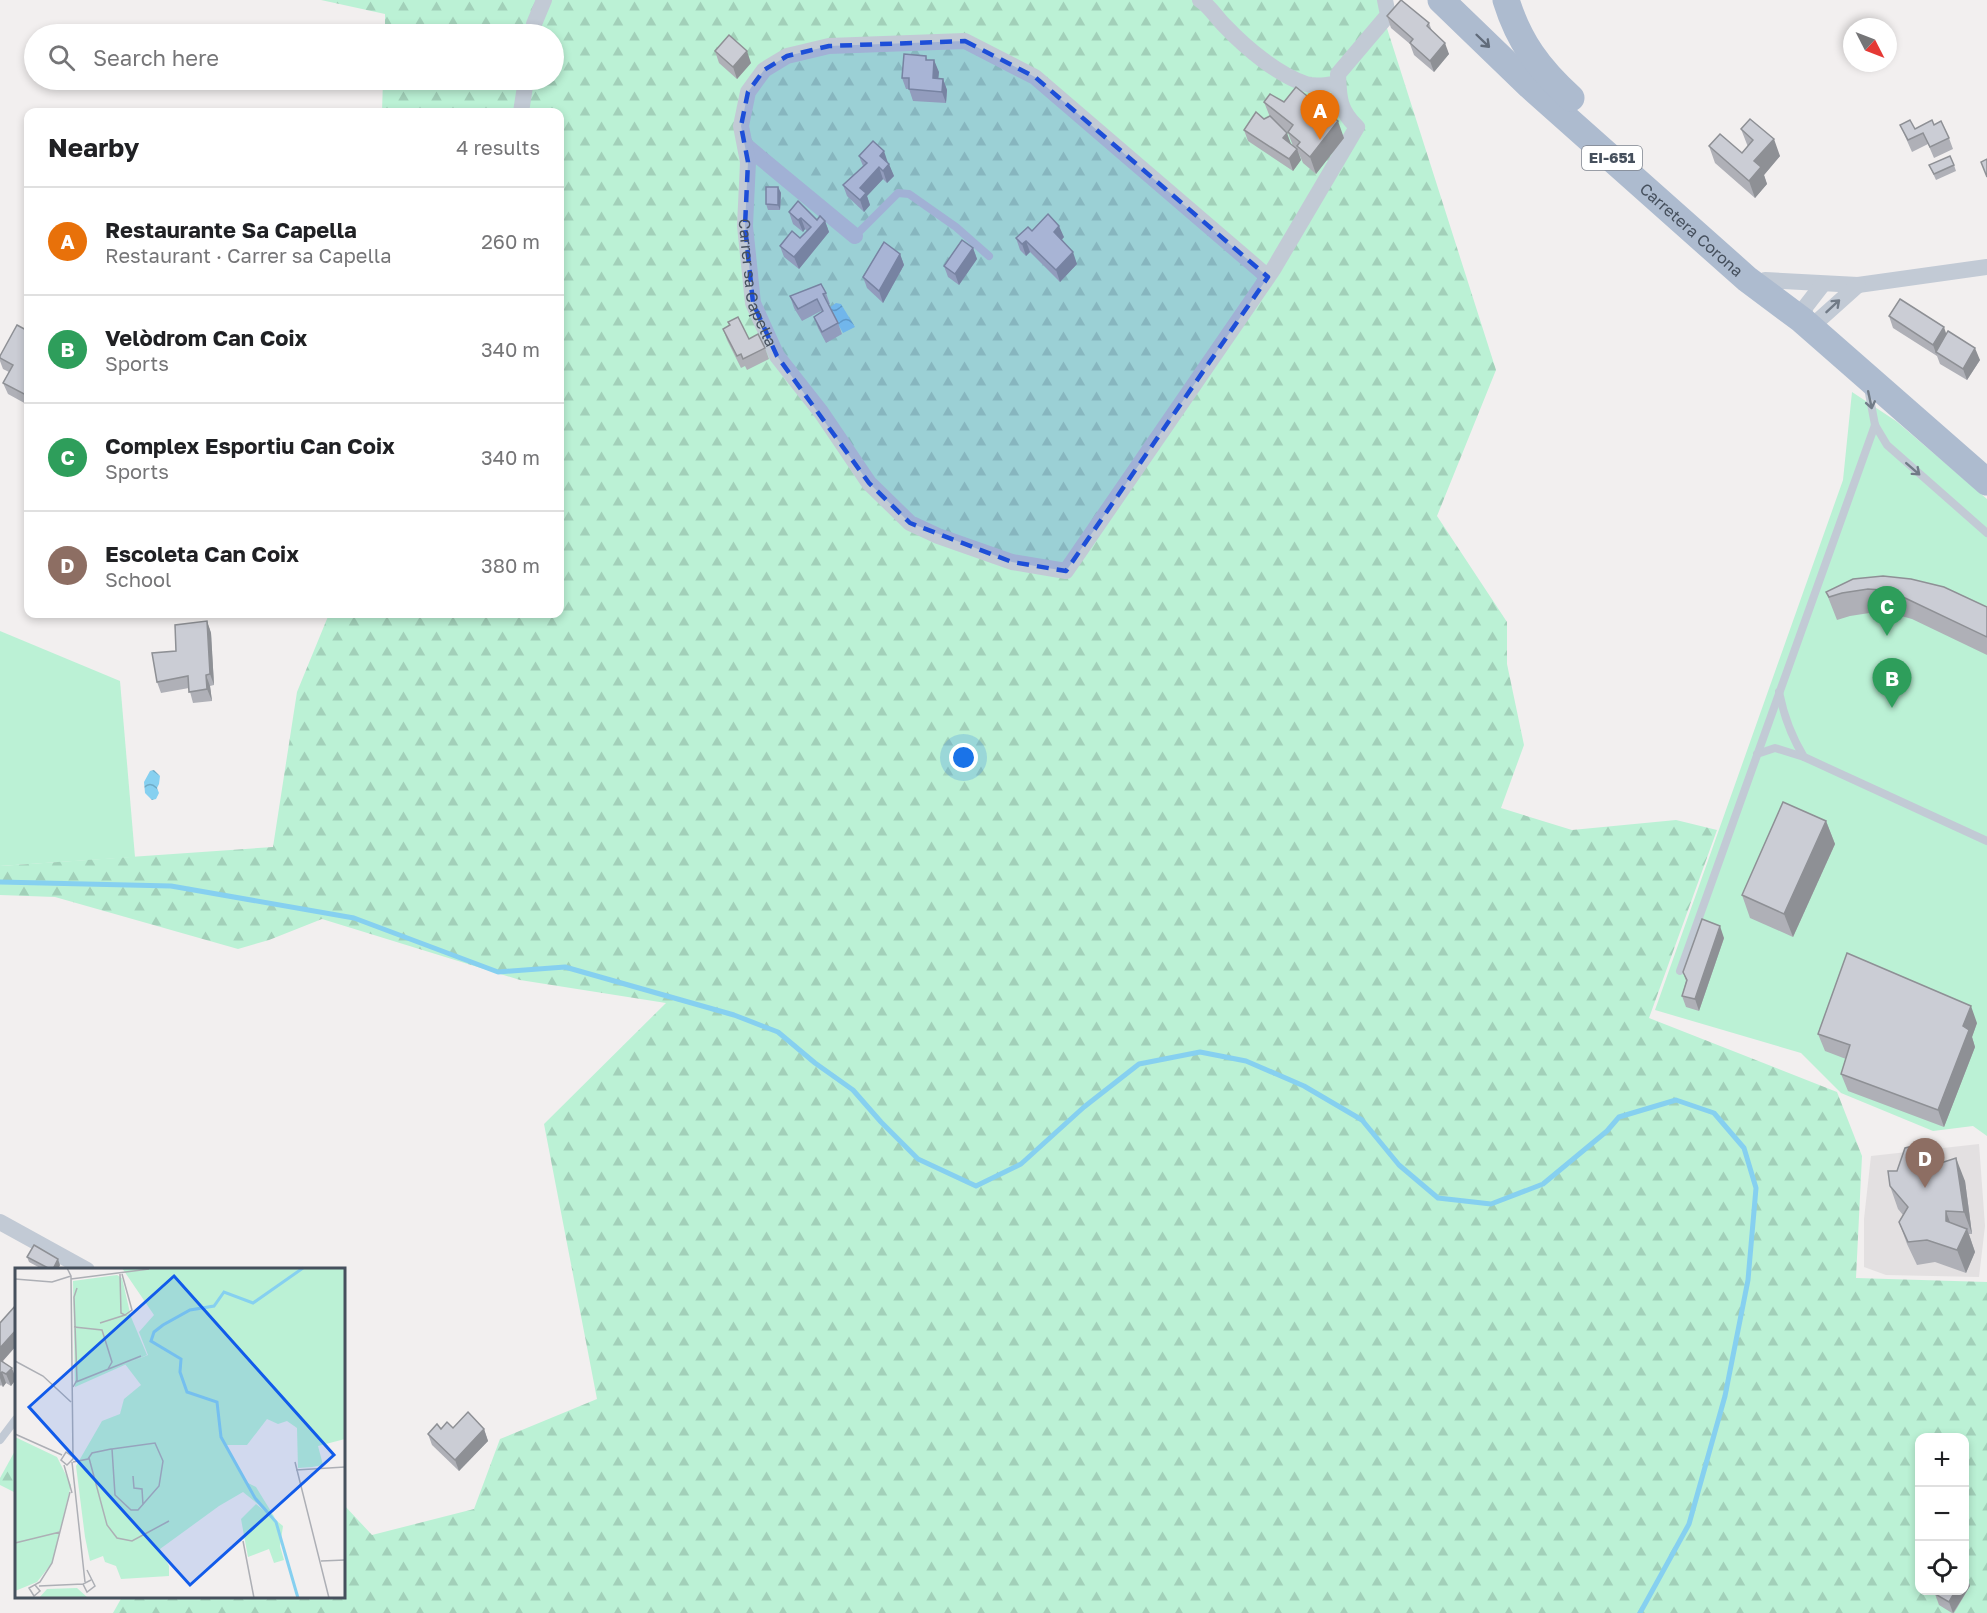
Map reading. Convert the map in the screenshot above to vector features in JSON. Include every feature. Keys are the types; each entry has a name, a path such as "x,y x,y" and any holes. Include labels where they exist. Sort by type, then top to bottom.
{"main road":[{"name":"Carretera Corona","path":"1441,0 1539,94 1748,279 1800,320 1987,482"},
{"name":"Carretera Corona","path":"1506,0 1514,24 1527,49 1546,74 1765,280 1800,320"}],"street":[{"path":"534,24 544,0"},
{"path":"1200,0 1227,28 1268,63 1308,85 1325,86 1338,83 1338,74 1388,15 1385,0"},
{"name":"Carrer sa Capella","path":"1268,277 1035,77 965,41 829,46 787,56 764,70 748,92 741,126 748,162 745,226 753,303 777,356 821,412 869,483 910,523 938,536 1012,562 1066,571 1268,277 1357,127 1342,110 1338,83"},
{"path":"522,108 524,90"},
{"path":"745,146 855,236"},
{"path":"1765,280 1858,285 1987,267"},
{"path":"1800,320 1806,306 1823,284"},
{"path":"1800,320 1858,285"},
{"path":"0,1222 85,1268"}],"lane":[{"path":"855,236 898,193 909,194 956,227 989,256"},
{"path":"1865,376 1875,425 1887,445 1987,533"},
{"path":"1680,971 1875,425"},
{"path":"1779,692 1784,716 1793,740 1804,757"},
{"path":"1757,754 1775,748 1804,757 1987,841"},
{"path":"0,1440 15,1420"}],"highlighted area":[{"path":"965,41 1035,77 1268,277 1066,571 1012,562 910,523 869,483 777,356 753,303 745,226 748,162 741,126 748,92 764,70 787,56 829,46"}],"shaded area":[{"path":"1979,1144 1985,1226 1979,1277 1886,1275 1864,1267 1864,1219 1871,1156"}],"green space":[{"path":"321,0 1378,0 1496,370 1437,516 1507,622 1507,664 1524,745 1501,808 1572,830 1676,820 1717,830 1649,1018 1837,1092 1862,1156 1856,1278 1987,1282 1987,1613 113,1613 121,1598 345,1598 345,1506 372,1535 474,1509 500,1439 597,1399 544,1124 666,1003 520,980 322,919 269,940 238,949 55,897 0,895 0,866 273,847 297,692 327,618 564,618 564,108 382,108 383,90 564,90 564,24 385,24 385,14"},
{"path":"1852,392 1896,421 1987,499 1987,1136 1973,1126 1933,1131 1841,1093 1801,1053 1655,1010 1843,480"},
{"path":"0,631 120,681 135,857 0,866"},
{"path":"15,1451 15,1492 0,1485 0,1478"}],"water":[{"path":"836,303 841,304 855,327 843,333 829,308"},
{"path":"154,770 160,776 157,788 159,793 156,799 152,800 145,793 144,782 150,771"}],"building":[{"path":"1401,0 1429,23 1427,26 1445,43 1430,61 1410,43 1413,39 1387,16"},
{"path":"729,35 747,51 733,67 715,51"},
{"path":"904,54 926,56 926,60 934,60 933,78 943,79 942,92 909,89 909,78 902,78"},
{"path":"1296,87 1338,121 1310,157 1297,146 1300,142 1288,132 1293,125 1264,102 1270,94 1284,102"},
{"path":"1256,112 1264,119 1270,116 1287,133 1283,138 1297,149 1289,159 1244,130"},
{"path":"1750,119 1774,139 1754,161 1761,167 1749,181 1709,146 1720,134 1742,153 1753,140 1741,129"},
{"path":"1910,120 1915,129 1932,120 1934,125 1941,121 1949,138 1930,147 1923,133 1908,140 1900,125"},
{"path":"873,141 884,151 880,156 889,164 883,171 879,167 860,188 866,193 860,200 843,185 867,163 859,156"},
{"path":"1950,156 1954,165 1934,174 1929,165"},
{"path":"1987,159 1987,177 1981,162"},
{"path":"766,187 778,187 778,205 766,204"},
{"path":"798,201 817,220 820,216 825,221 794,257 780,246 792,231 800,238 811,227 801,218 798,220 789,212"},
{"path":"1048,214 1059,226 1054,232 1073,252 1056,270 1026,241 1022,244 1016,238 1028,227 1032,231"},
{"path":"962,240 973,248 955,274 944,266"},
{"path":"884,242 900,254 879,291 863,277"},
{"path":"821,284 826,293 823,294 838,323 822,332 814,317 823,311 817,299 798,309 790,296"},
{"path":"1900,299 1944,327 1933,345 1889,316"},
{"path":"738,317 749,339 758,334 765,348 743,359 741,354 737,356 723,329 730,325 728,322"},
{"path":"17,325 24,329 24,394 3,383 13,365 0,356"},
{"path":"1948,331 1975,348 1963,369 1936,352"},
{"path":"1883,576 1911,579 1944,587 1987,607 1987,637 1903,597 1882,590 1868,589 1829,597 1826,592 1853,579"},
{"path":"207,621 210,674 206,675 207,689 189,692 188,676 157,682 152,653 176,651 175,625"},
{"path":"1783,802 1826,821 1784,914 1742,895"},
{"path":"1702,919 1720,926 1695,999 1682,996 1687,980 1683,972"},
{"path":"1847,953 1971,1006 1963,1026 1969,1030 1938,1110 1841,1074 1850,1045 1818,1034"},
{"path":"1926,1143 1929,1158 1941,1163 1956,1158 1964,1212 1946,1211 1946,1221 1967,1229 1957,1250 1927,1240 1908,1242 1899,1222 1908,1207 1890,1186 1888,1171 1897,1171 1905,1148"},
{"path":"34,1245 58,1259 54,1268 48,1268 27,1257"},
{"path":"15,1306 15,1331 0,1348 0,1323"},
{"path":"0,1360 12,1368 6,1374 2,1372 0,1374"},
{"path":"468,1412 484,1429 455,1460 428,1434 437,1424 441,1429 447,1422 453,1428"},
{"path":"1937,1595 1953,1595 1949,1602"}],"waterway":[{"path":"0,882 171,886 354,918 498,972 565,967 734,1015 778,1032 815,1063 853,1090 918,1159 976,1186 1021,1164 1084,1107 1139,1064 1200,1052 1246,1061 1304,1086 1362,1120 1399,1165 1438,1198 1491,1204 1543,1184 1607,1131 1619,1117 1676,1100 1714,1113 1744,1148 1756,1188 1748,1280 1725,1396 1689,1524 1640,1613"}],"place":[{"name":"Restaurante Sa Capella","path":"1320,140"},
{"name":"Complex Esportiu Can Coix","path":"1887,636"},
{"name":"Velòdrom Can Coix","path":"1892,708"},
{"name":"Escoleta Can Coix","path":"1925,1188"}]}
